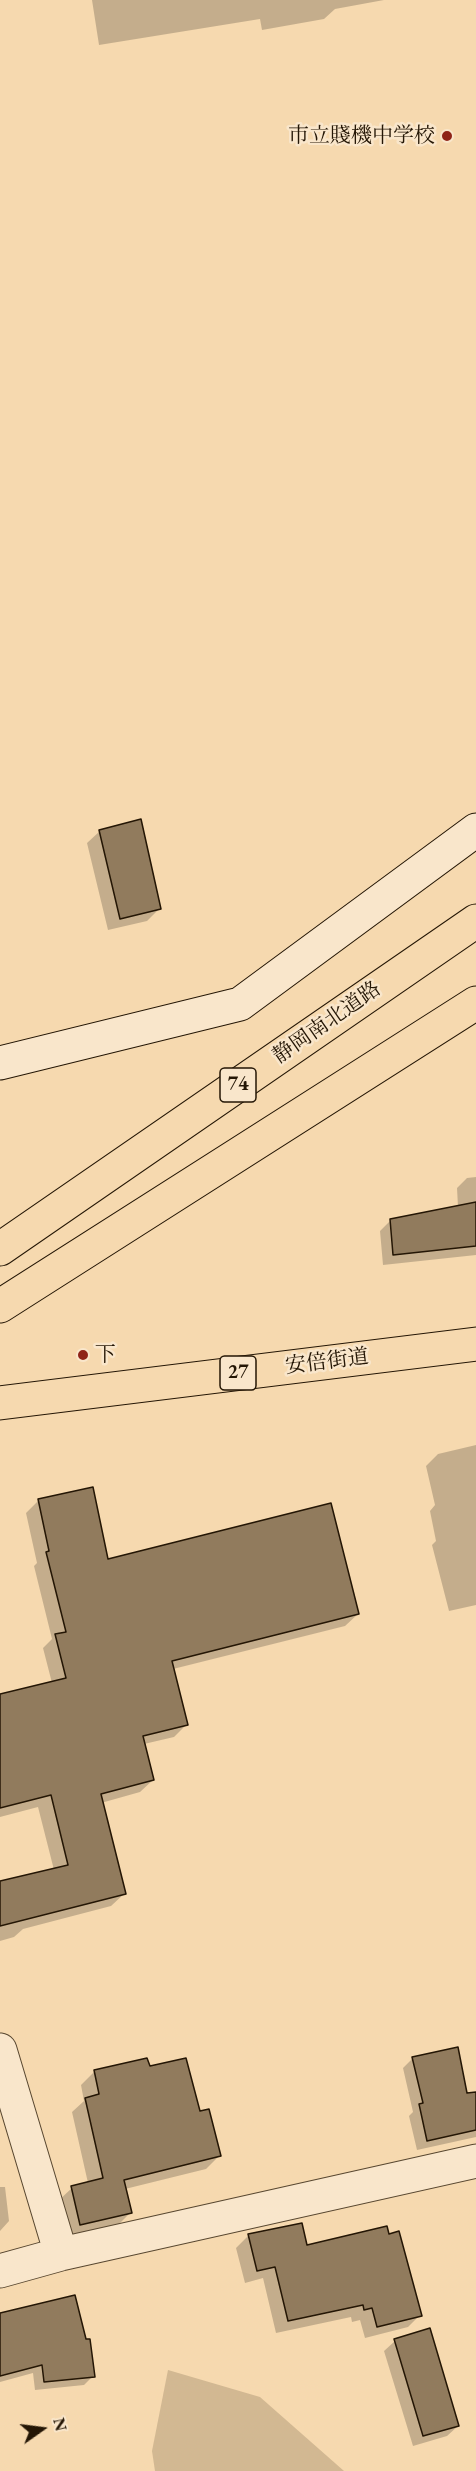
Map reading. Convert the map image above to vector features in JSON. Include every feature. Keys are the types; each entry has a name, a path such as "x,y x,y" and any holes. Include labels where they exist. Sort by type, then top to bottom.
{"main road":[{"name":"静岡南北道路","path":"0,1249 476,921"},
{"path":"0,1306 476,1004"},
{"name":"安倍街道","path":"0,1403 476,1344"}],"street":[{"path":"0,1063 240,1004 476,830"},
{"path":"0,2050 61,2254"},
{"path":"0,2271 61,2254 476,2161"}],"shaded area":[{"path":"168,2370 260,2397 344,2471 155,2471 152,2451"}],"building":[{"path":"141,819 161,909 120,919 99,830"},
{"path":"476,1202 476,1246 393,1255 390,1219"},
{"path":"93,1487 108,1559 331,1503 359,1614 172,1661 188,1725 143,1736 154,1780 101,1794 126,1894 0,1926 0,1881 68,1865 51,1795 0,1808 0,1694 66,1678 55,1634 66,1632 46,1552 49,1551 38,1499"},
{"path":"458,2047 467,2093 476,2092 476,2130 427,2141 419,2104 423,2103 412,2057"},
{"path":"147,2058 150,2066 186,2058 200,2111 209,2109 221,2156 124,2180 132,2213 80,2225 71,2186 103,2178 85,2098 99,2094 94,2070"},
{"path":"302,2223 307,2245 387,2226 389,2234 399,2231 422,2316 377,2327 372,2308 364,2310 363,2305 288,2321 275,2267 257,2271 248,2234"},
{"path":"75,2295 86,2339 90,2339 95,2377 44,2382 42,2365 0,2376 0,2313"},
{"path":"430,2328 459,2426 423,2436 394,2339"}],"place":[{"name":"市立賤機中学校","path":"447,136"},
{"name":"下","path":"83,1355"}]}
